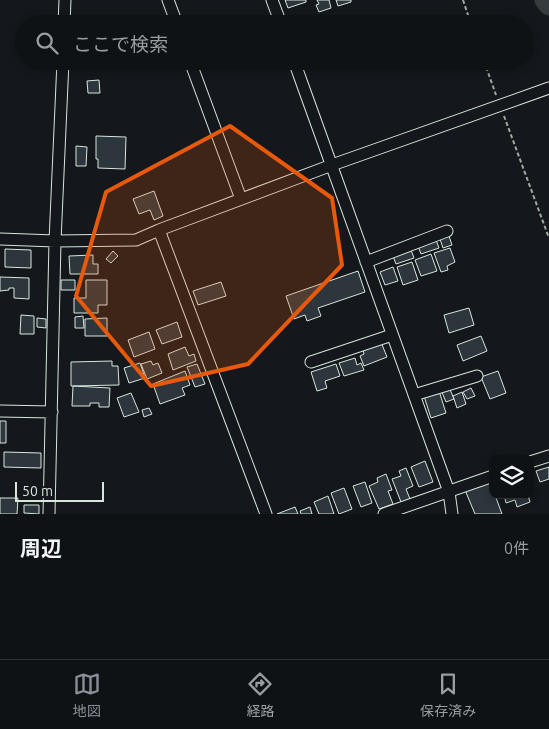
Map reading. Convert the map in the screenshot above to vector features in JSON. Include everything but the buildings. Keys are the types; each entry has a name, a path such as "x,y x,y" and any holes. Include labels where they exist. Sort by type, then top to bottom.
{"street":[{"path":"64,15 65,0"},
{"path":"168,0 174,15"},
{"path":"272,0 278,15"},
{"path":"49,514 63,70"},
{"path":"193,70 241,199"},
{"path":"297,70 449,492 452,514"},
{"path":"0,239 56,241 136,240 332,165 549,88"},
{"path":"159,230 266,514"},
{"path":"366,262 447,231"},
{"path":"311,362 392,335"},
{"path":"414,395 477,376"},
{"path":"0,411 52,412"},
{"path":"534,461 549,456"},
{"path":"384,514 489,477"}],"path":[{"path":"462,0 468,15"},
{"path":"487,70 549,238"}],"highlighted area":[{"path":"230,126 332,198 342,265 248,364 151,386 76,296 106,192"}],"waterway":[{"path":"545,0 549,5"}]}
